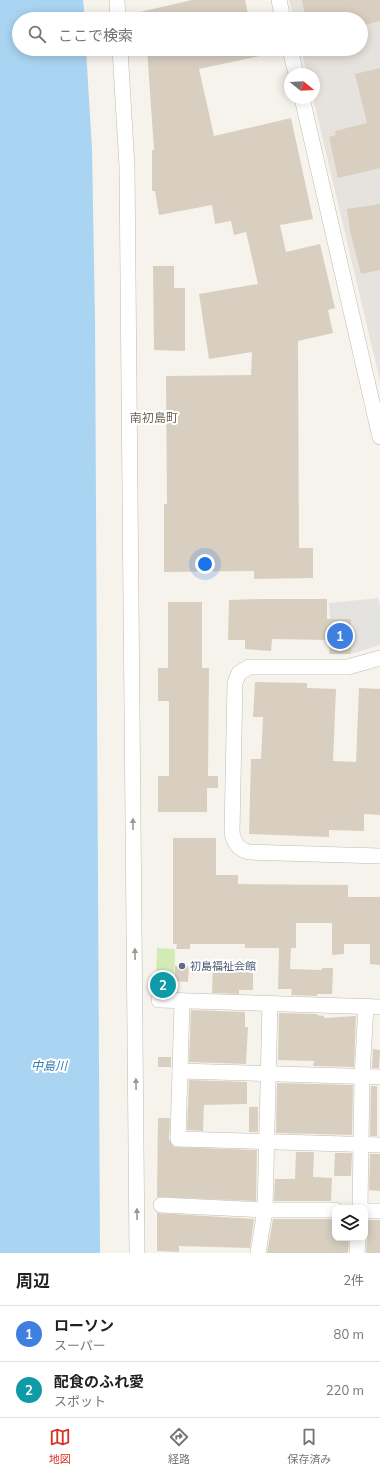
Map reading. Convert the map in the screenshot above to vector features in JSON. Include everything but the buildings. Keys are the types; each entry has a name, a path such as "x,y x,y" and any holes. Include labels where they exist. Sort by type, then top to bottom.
{"street":[{"path":"117,0 118,12"},
{"path":"279,0 282,12"},
{"path":"120,56 128,167 137,1253"},
{"path":"292,56 295,68"},
{"path":"303,104 380,437"},
{"path":"380,658 348,667 249,668 239,673 235,683 232,833 234,843 241,850 249,852 380,856"},
{"path":"160,1000 182,1002 373,1006 362,1077 360,1205"},
{"path":"182,1002 178,1139 380,1144"},
{"path":"258,1253 265,1210 270,1074 270,1004"},
{"path":"180,1071 380,1077"},
{"path":"161,1205 265,1210 332,1210"},
{"path":"368,1211 380,1211"},
{"path":"357,1253 358,1241"}],"shaded area":[{"path":"289,0 380,0 380,381 314,104 320,104 320,68 306,68 303,56 368,56 368,12 292,12"},
{"path":"378,598 380,605 380,645 351,654 351,619 330,619 329,603"}],"green space":[{"path":"157,948 175,949 174,992 171,991 171,977 156,976"}],"water":[{"name":"中島川","path":"0,0 83,0 84,12 12,12 12,56 86,56 92,149 95,322 100,1253 0,1253"}],"place":[{"name":"ローソン","path":"340,636"},
{"name":"初島福祉会館","path":"182,966"},
{"name":"配食のふれ愛","path":"163,985"}],"district":[{"name":"南初島町","path":"154,418"}]}
